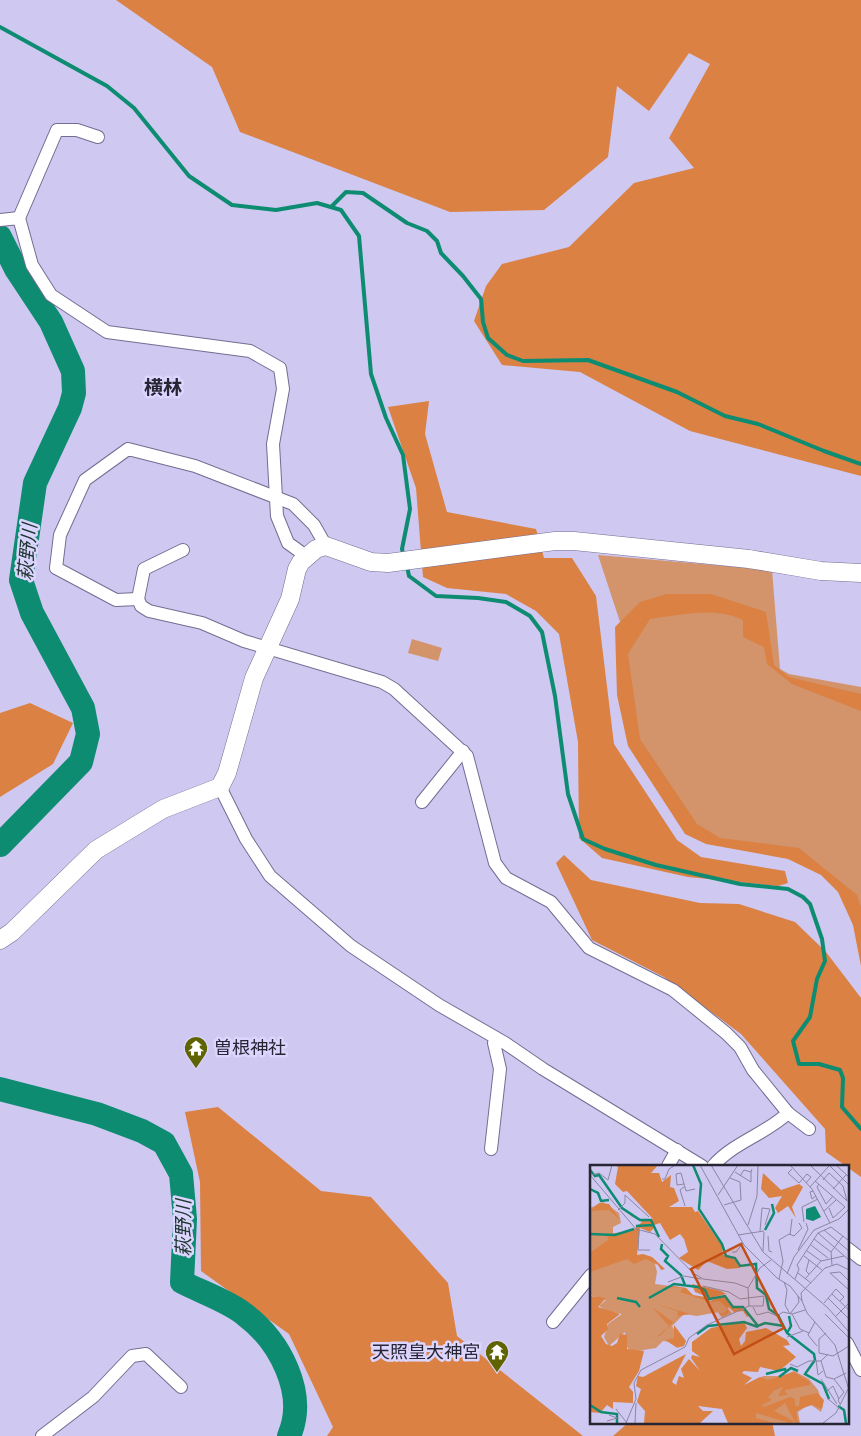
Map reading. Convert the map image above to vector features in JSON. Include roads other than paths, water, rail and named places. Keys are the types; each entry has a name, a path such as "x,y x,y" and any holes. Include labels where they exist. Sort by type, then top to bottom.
{"street":[{"path":"98,137 77,130 57,130 9,219 32,265 51,294 107,332 250,351 280,368 283,389 272,444 275,497 279,525 288,543 306,556"},
{"path":"138,599 116,600 101,594 56,568 60,535 85,480 122,452 135,450 195,466 258,492 294,504 314,525 326,546"},
{"path":"0,940 12,932 96,850 163,809 220,787 227,773 248,698 266,647 290,599 297,569 306,556 316,548 326,546 371,562 405,561 555,541 574,541 749,559 821,571 861,573"},
{"path":"183,550 144,569 138,599 142,606 149,611 202,623 244,641 382,682 394,689 467,756 495,863 499,871 506,878 551,902 589,948 673,990 726,1033 740,1047 753,1070 788,1113 809,1129"},
{"path":"422,802 463,751"},
{"path":"220,787 246,839 270,876 351,946 439,1005 496,1038 700,1165"},
{"path":"491,1149 500,1069 494,1043 496,1038"},
{"path":"714,1165 724,1153 780,1121 788,1113"},
{"path":"669,1165 677,1150"},
{"path":"848,1249 861,1259"},
{"path":"553,1322 590,1276"},
{"path":"848,1345 861,1370"},
{"path":"42,1436 93,1397 132,1356 146,1354 181,1387"}],"waterway":[{"path":"0,27 107,86 134,108 189,176 232,205 276,210 317,203 341,210 359,236 371,374 386,418 403,455 410,509 402,549 404,557"},
{"path":"331,207 346,192 363,193 407,223 427,231 437,241 441,253 463,276 481,299 483,322 488,338 507,355 523,361 588,360 677,392 725,416 758,424 861,464"},
{"name":"萩野川","path":"0,237 16,269 51,322 73,371 74,393 70,408 35,483 21,580 32,613 83,708 88,734 81,762 0,845"},
{"path":"407,566 409,576 436,596 478,598 506,602 530,616 542,632 555,696 568,794 583,839 605,849 656,865 740,884 788,889 803,897 810,904 822,939 825,961 817,979 810,1017 793,1041 799,1064 819,1064 840,1070 843,1078 842,1107 861,1129"},
{"name":"萩野川","path":"0,1089 97,1114 142,1131 164,1143 181,1174 185,1219 182,1282 238,1309 257,1325 279,1353 287,1369 295,1402 294,1419 289,1436"}],"place":[{"name":"曽根神社","path":"196,1069"},
{"name":"天照皇大神宮","path":"497,1373"}],"district":[{"name":"横林","path":"163,387"}]}
